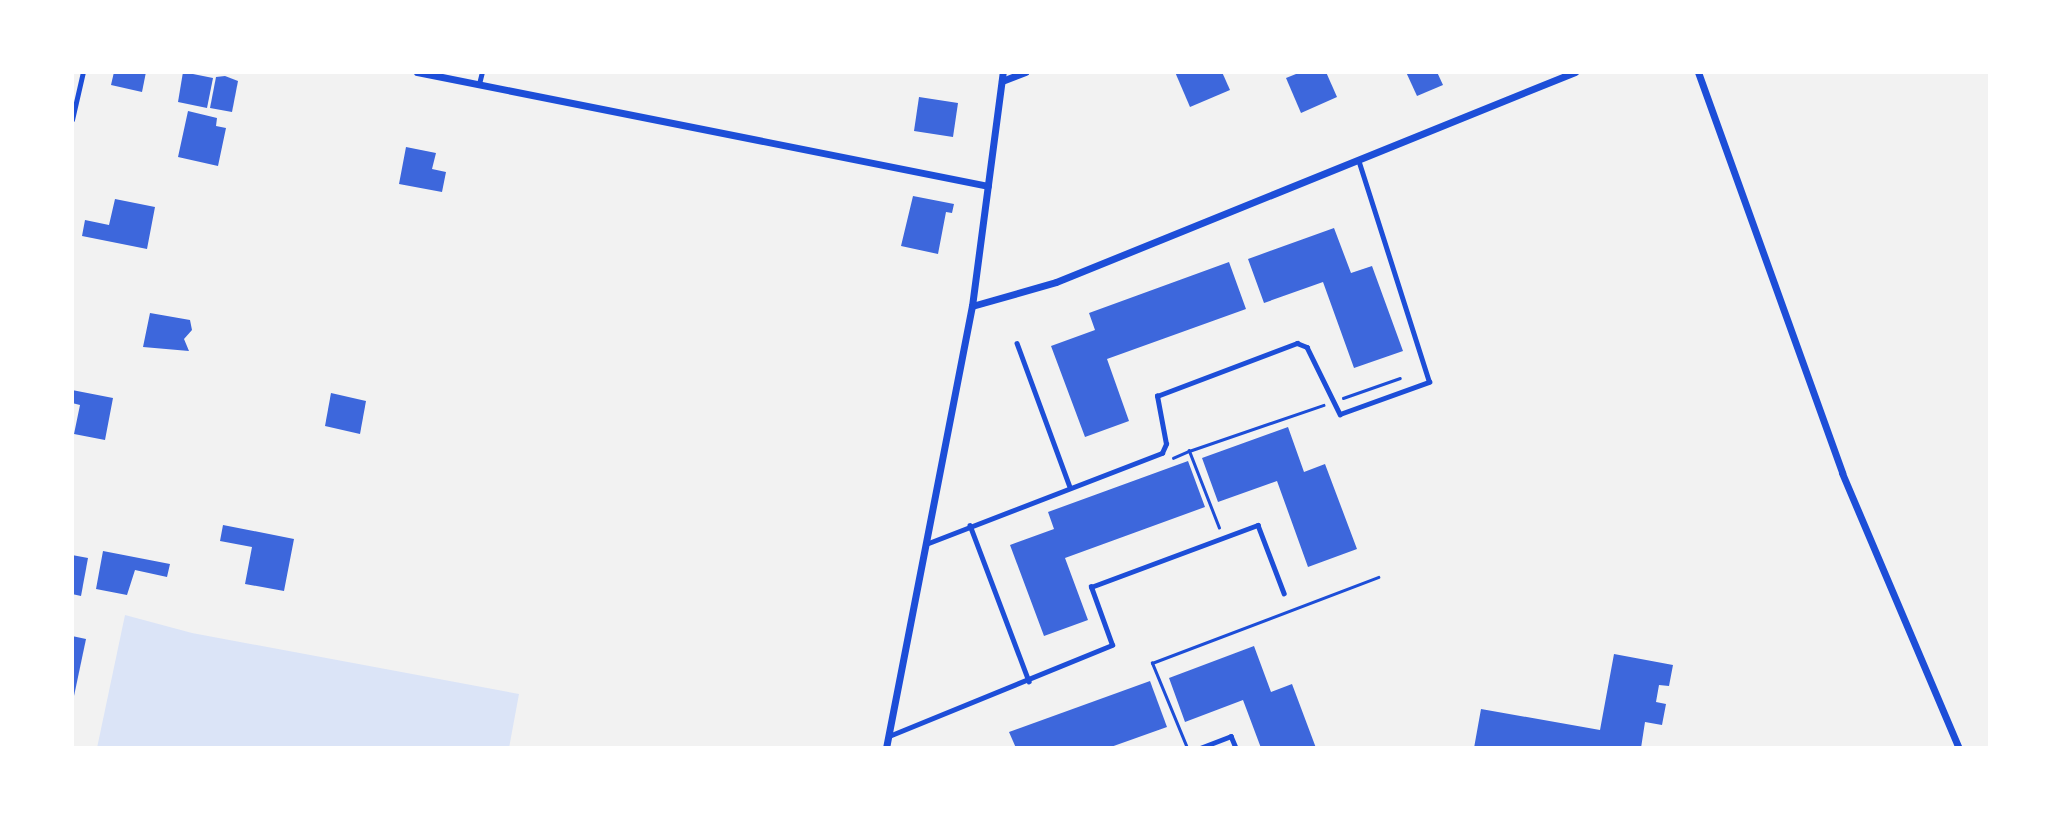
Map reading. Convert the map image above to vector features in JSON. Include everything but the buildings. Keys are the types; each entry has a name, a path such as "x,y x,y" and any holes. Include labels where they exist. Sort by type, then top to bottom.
{"street":[{"path":"417,72 988,186"},
{"path":"886,748 972,306 1003,72"},
{"path":"1002,81 1025,72"},
{"path":"972,306 1056,282 1574,72"},
{"path":"1698,72 1842,473 1959,748"}],"lane":[{"path":"72,120 83,72"},
{"path":"479,84 482,72"},
{"path":"925,544 1165,451 1156,403 1160,394 1297,342 1307,346 1331,402 1343,413 1431,379 1358,160"},
{"path":"1017,343 1070,487"},
{"path":"970,525 1029,681"},
{"path":"888,736 1029,681 1112,645 1091,587 1258,525 1284,593"},
{"path":"1200,748 1231,736 1236,748"}],"path":[{"path":"1223,538 1189,452 1400,378"},
{"path":"1186,748 1152,663 1378,577"}],"shaded area":[{"path":"125,615 192,633 519,694 509,748 97,748"}]}
